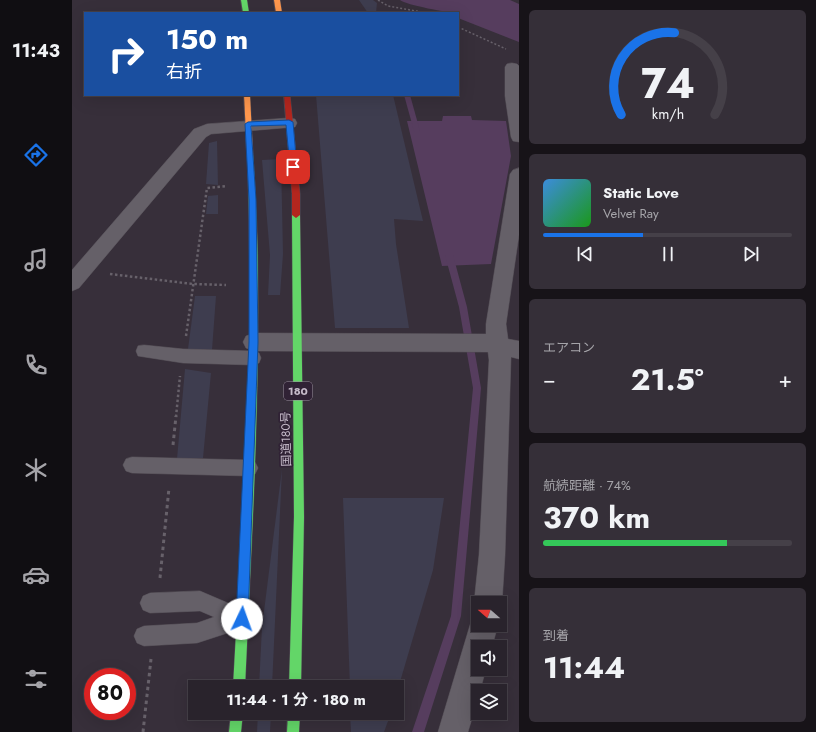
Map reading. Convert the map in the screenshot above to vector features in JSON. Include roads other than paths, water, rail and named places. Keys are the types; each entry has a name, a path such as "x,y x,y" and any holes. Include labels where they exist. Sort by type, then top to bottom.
{"highway":[{"path":"244,0 246,12"},
{"path":"277,0 279,12"},
{"path":"239,680 253,350 252,200 247,96"},
{"name":"国道180号","path":"287,96 296,194 299,517 295,680"},
{"path":"235,732 236,720"},
{"path":"293,732 294,720"}],"street":[{"path":"512,67 513,96 519,137"},
{"path":"75,279 200,133 207,129 248,124 289,122"},
{"path":"489,596 492,555 501,345 496,324 519,174"},
{"path":"253,350 297,341 454,341 501,345"},
{"path":"454,732 471,672"}],"lane":[{"path":"144,350 183,356 253,350"},
{"path":"132,465 249,468"},
{"path":"150,603 200,601 242,619"},
{"path":"144,636 196,633 242,619"}],"waterway":[{"path":"407,96 417,131"},
{"path":"418,732 456,616 477,388 463,307 449,255"}]}
